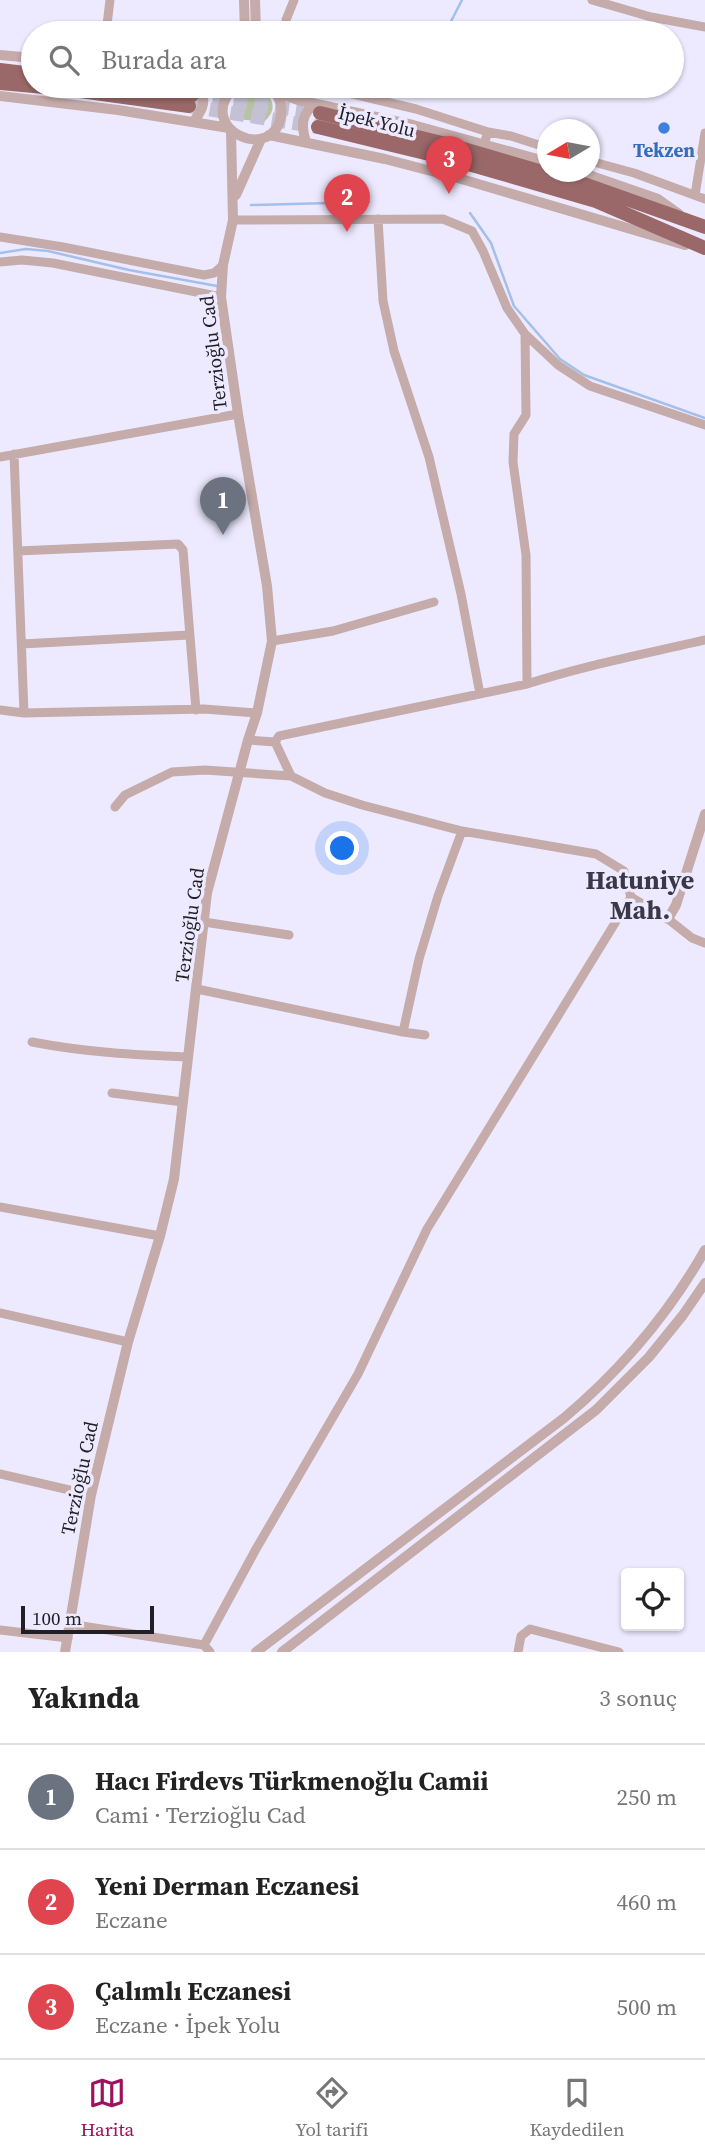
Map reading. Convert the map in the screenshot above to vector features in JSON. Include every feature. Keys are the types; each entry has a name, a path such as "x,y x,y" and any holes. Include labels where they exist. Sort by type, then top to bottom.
{"highway":[{"path":"0,71 21,73"},
{"path":"0,83 21,85"},
{"name":"İpek Yolu","path":"318,115 450,145 575,181 705,227"},
{"name":"İpek Yolu","path":"318,115 457,161 596,201 705,249"}],"street":[{"path":"107,21 110,0"},
{"path":"244,0 245,21"},
{"path":"255,0 256,21"},
{"path":"286,21 294,0"},
{"path":"592,0 673,21"},
{"path":"684,23 705,27"},
{"path":"0,55 21,57"},
{"path":"0,96 194,121 230,130 245,139 265,137 306,142 385,159 705,249"},
{"path":"194,121 204,102 197,98"},
{"name":"Terzioğlu Cad","path":"65,1652 91,1495 128,1342 174,1179 207,893 257,713 272,641 267,586 221,297 223,265 233,220 234,201 230,130 224,120 226,98"},
{"name":"Terzioğlu Cad","path":"234,201 240,182 265,137 281,120 282,110 277,98"},
{"path":"289,98 318,115 414,125 537,159"},
{"path":"370,98 537,144"},
{"path":"306,142 303,119 309,108 318,115"},
{"path":"484,144 488,132"},
{"path":"695,195 705,133"},
{"path":"600,164 635,173 705,199"},
{"path":"600,179 658,199 690,222"},
{"path":"377,219 383,301 394,351 429,457 461,594 480,694"},
{"path":"233,220 443,219 472,230 507,308 525,334 558,365 590,386 705,425"},
{"path":"0,237 204,275 214,273 223,265"},
{"path":"0,262 22,260 53,263 221,297"},
{"path":"525,334 526,415 514,434 513,462 526,555 527,684"},
{"path":"0,457 238,414"},
{"path":"14,454 24,713"},
{"path":"18,551 178,544 183,550 196,710"},
{"path":"272,641 333,631 433,602"},
{"path":"22,644 189,635"},
{"path":"275,742 279,736 527,684 656,649 705,640"},
{"path":"0,710 24,713 196,710 257,713"},
{"path":"248,740 275,742"},
{"path":"275,742 291,776"},
{"path":"115,807 125,795 172,772 205,770 291,776 325,793 362,805 462,831 596,854 624,871 631,897 668,919 692,938 705,943"},
{"path":"668,919 676,905 705,814"},
{"path":"403,1032 419,959 462,831"},
{"path":"69,1624 207,1648 256,1549 358,1374 427,1228 631,897"},
{"path":"204,922 289,935"},
{"path":"197,989 425,1035"},
{"path":"32,1042 71,1050 188,1057"},
{"path":"112,1093 183,1102"},
{"path":"0,1207 160,1236"},
{"path":"256,1652 587,1399 647,1336 705,1250"},
{"path":"282,1652 596,1410 649,1357 705,1283"},
{"path":"0,1313 128,1342"},
{"path":"0,1474 91,1495"},
{"path":"518,1652 521,1636 530,1629 619,1652"},
{"path":"0,1630 68,1638"}],"green space":[{"path":"269,98 272,110 264,122 237,119 234,110 236,99"}],"waterway":[{"path":"451,21 462,0"},
{"path":"251,205 369,202"},
{"path":"470,213 491,243 514,306 560,359 584,375 705,418"},
{"path":"0,253 26,249 48,251 129,270 217,286"}],"tunnel":[{"path":"213,98 319,113"},
{"path":"189,106 318,127"}],"place":[{"name":"Tekzen","path":"664,128"},
{"name":"Çalımlı Eczanesi","path":"449,194"},
{"name":"Yeni Derman Eczanesi","path":"347,232"},
{"name":"Hacı Firdevs Türkmenoğlu Camii","path":"223,535"}],"district":[{"name":"Hatuniye Mah.","path":"640,895"}]}
